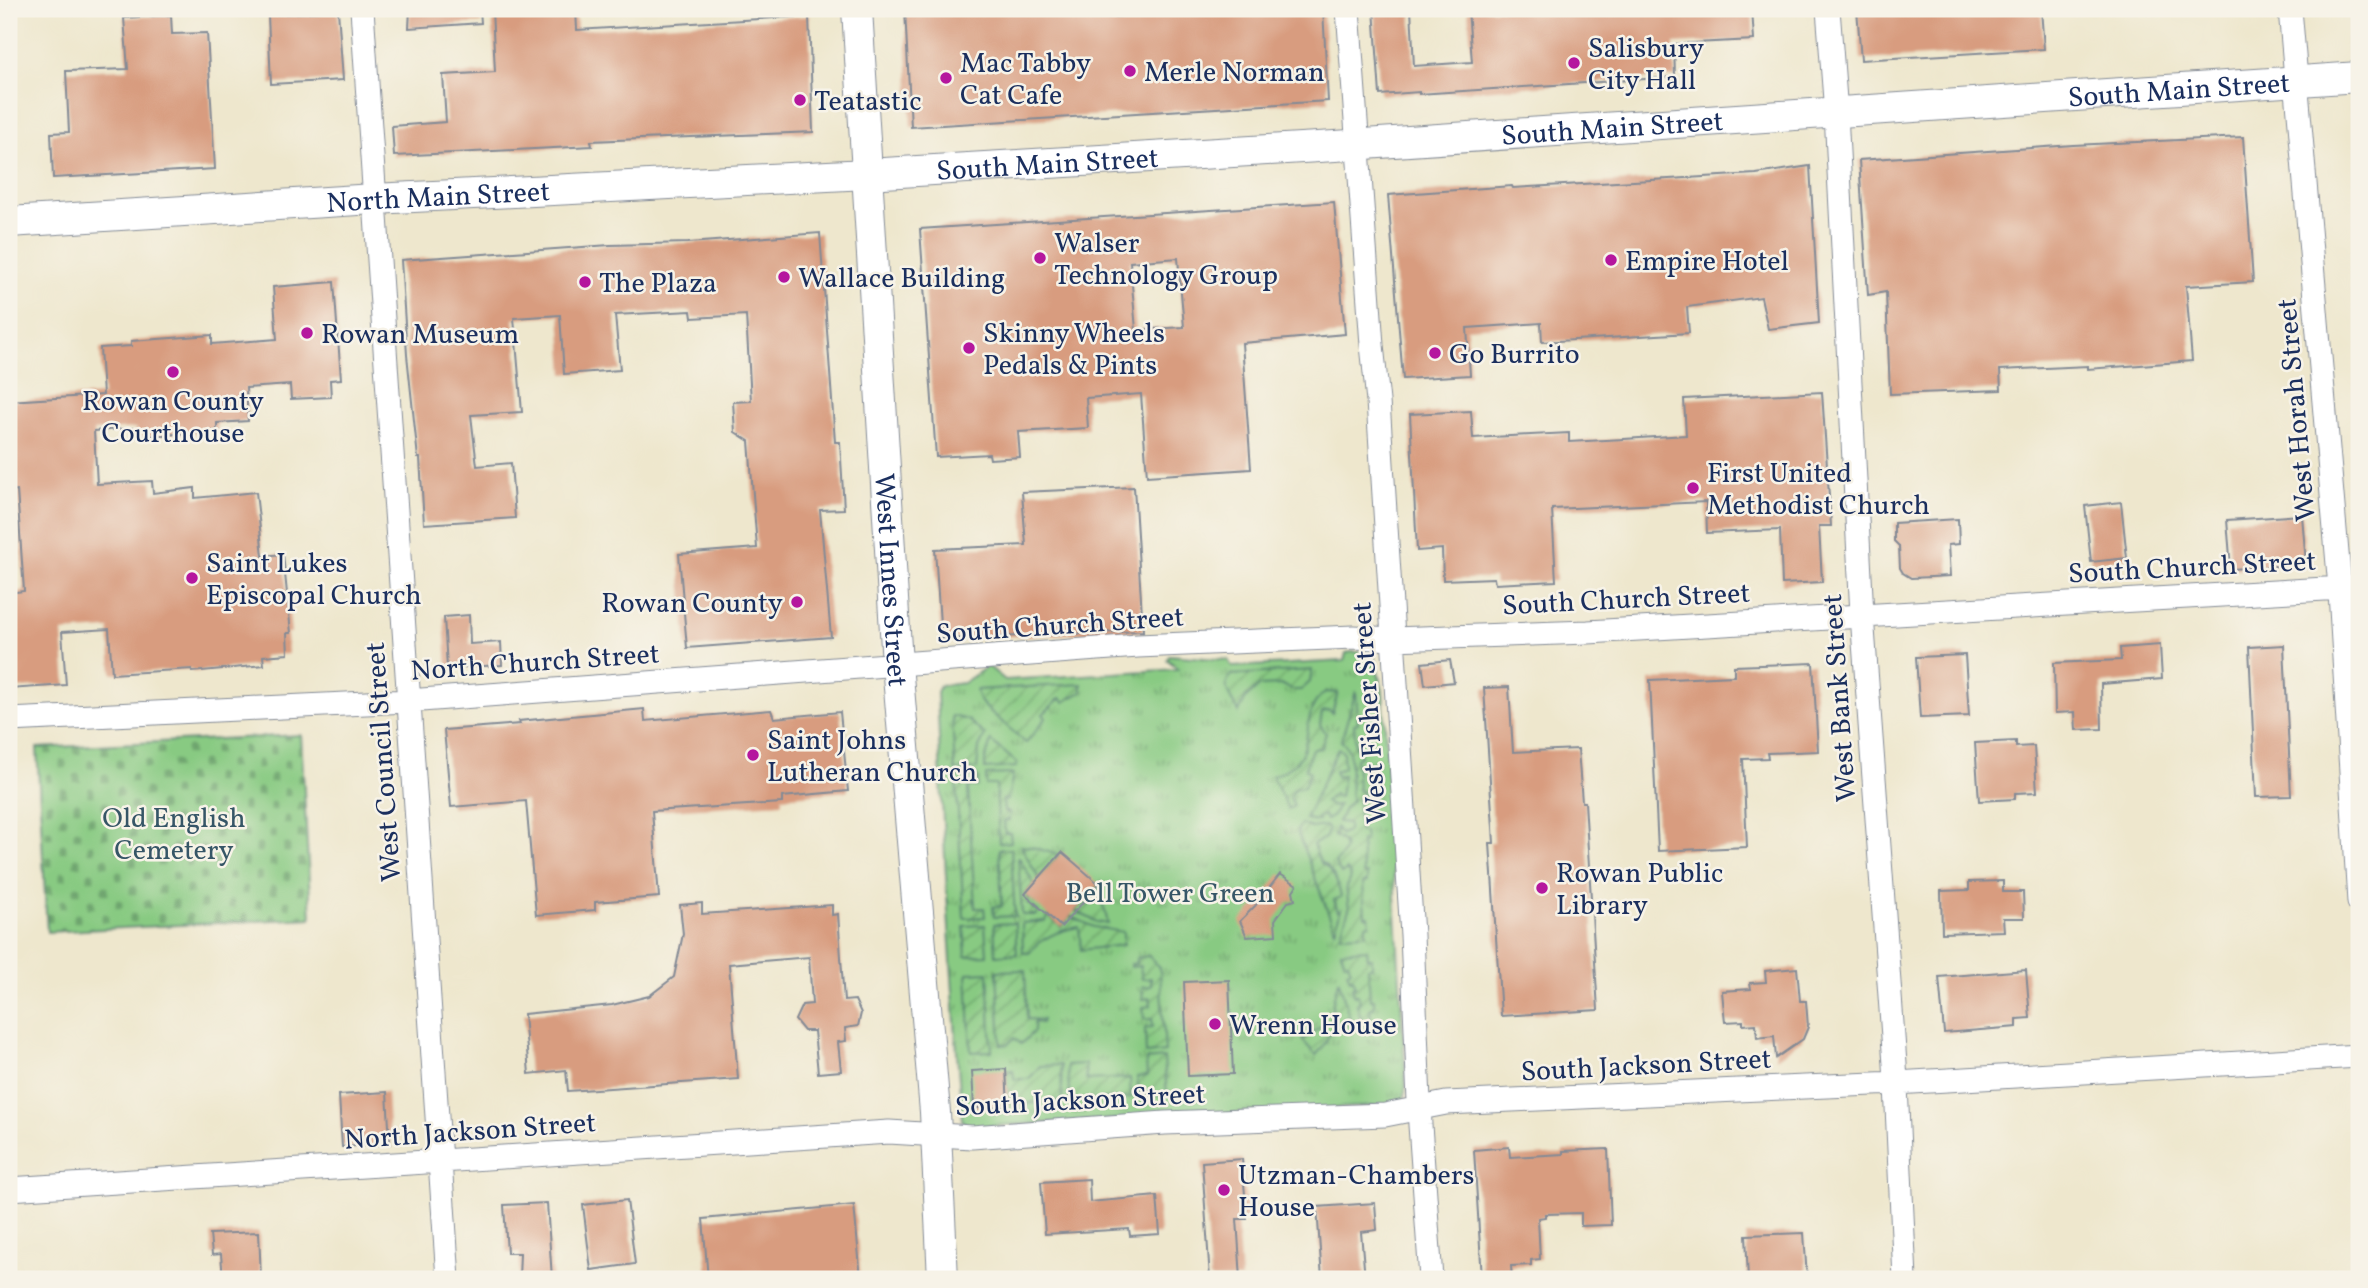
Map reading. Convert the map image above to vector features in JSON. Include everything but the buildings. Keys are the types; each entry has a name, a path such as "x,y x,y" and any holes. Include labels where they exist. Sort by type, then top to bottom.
{"main road":[{"name":"West Innes Street","path":"857,9 897,664 936,1136 943,1279"},
{"name":"South Main Street","path":"867,174 2359,77"},
{"name":"North Main Street","path":"9,222 374,199 867,174"}],"street":[{"name":"West Council Street","path":"362,9 448,1279"},
{"name":"West Fisher Street","path":"1348,9 1378,401 1431,1279"},
{"name":"West Bank Street","path":"1828,9 1836,113 1862,615 1896,1083 1905,1279"},
{"name":"West Horah Street","path":"2290,9 2295,80 2349,587 2359,902"},
{"name":"South Church Street","path":"897,664 1138,646 1354,637 1392,639 1588,632 2349,587"},
{"name":"North Church Street","path":"9,720 408,701 897,664"},
{"name":"South Jackson Street","path":"936,1136 972,1137 1166,1123 1385,1115 1446,1103 1896,1083 2359,1056"},
{"name":"North Jackson Street","path":"9,1189 889,1132 936,1136"}],"green space":[{"name":"Bell Tower Green","path":"1346,653 1373,654 1383,691 1406,1085 1404,1099 1398,1105 968,1127 962,1120 951,959 937,692 940,686 963,683 988,666 1005,680 1178,669 1167,659 1170,655 1228,660 1232,667 1344,661"},
{"path":"1312,670 1310,682 1301,690 1293,690 1283,685 1259,686 1246,698 1239,712 1227,689 1231,675"},
{"path":"1082,684 1082,692 1064,702 1060,698 1043,714 1046,718 1026,743 984,706 976,690"},
{"path":"1356,691 1358,723 1354,724 1356,748 1360,748 1360,757 1356,758 1358,790 1362,791 1363,799 1358,799 1360,832 1364,832 1365,841 1361,841 1363,874 1367,874 1367,882 1363,883 1365,916 1369,916 1370,924 1366,925 1366,934 1340,935 1349,909 1346,886 1351,878 1347,870 1341,874 1335,863 1345,848 1334,836 1336,828 1340,834 1348,831 1348,823 1338,822 1352,800 1349,752 1341,741"},
{"path":"1325,692 1338,693 1332,713 1329,710 1322,712 1320,725 1326,733 1321,748 1312,749 1305,769 1310,772 1304,787 1294,789 1290,797 1294,806 1288,809 1272,776 1289,768 1299,759 1311,713"},
{"path":"952,716 968,720 985,735 979,748 977,769 955,770"},
{"name":"Old English Cemetery","path":"301,735 311,918 47,932 37,748"},
{"path":"991,741 1017,763 1016,767 985,769"},
{"path":"1338,748 1343,752 1344,768 1335,771 1337,777 1343,775 1340,797 1334,794 1325,802 1332,807 1338,805 1333,816 1326,820 1324,815 1317,818 1318,821 1305,819"},
{"path":"1013,774 1008,799 1003,800 1004,812 1009,812 1009,820 1004,821 1005,833 1010,833 1011,842 999,843 996,785 986,785 986,775"},
{"path":"977,776 978,786 968,787 975,908 984,908 985,917 964,918 956,777"},
{"path":"1301,824 1311,828 1325,826 1328,830 1326,837 1313,845 1320,862 1334,876 1340,891 1341,897 1334,900 1338,911 1341,909 1335,930 1297,831"},
{"path":"1021,846 1032,847 1059,855 1039,879"},
{"path":"999,849 1011,849 1015,916 994,917 993,907 1002,906"},
{"path":"1018,856 1034,884 1025,894 1030,899 1027,903 1038,912 1036,915 1022,915"},
{"path":"1096,888 1108,924 1097,922 1075,911"},
{"path":"1049,916 1061,927 1070,916 1094,927 1123,932 1123,945 1081,950 1079,927 1051,935 1029,953 1023,953 1022,923 1045,921"},
{"path":"1015,923 1017,954 996,955 994,924"},
{"path":"985,925 987,955 966,956 964,926"},
{"path":"1367,949 1368,958 1372,958 1372,967 1368,967 1370,999 1374,999 1374,1007 1370,1009 1371,1022 1362,1023 1357,1004 1360,1002 1358,995 1354,995 1352,988 1356,986 1353,978 1350,979 1347,971 1351,970 1341,951"},
{"path":"1149,956 1160,971 1165,1052 1146,1054 1145,1028 1153,1027 1152,1019 1144,1019 1143,1007 1151,1006 1150,998 1143,999 1142,987 1151,986 1151,978 1142,979 1140,966 1131,967 1131,964 1136,963 1136,958"},
{"path":"1025,970 1027,1019 1042,1020 1041,1023 1034,1022 1034,1031 1021,1044 1014,1038 1008,1044 1001,1045 997,971"},
{"path":"988,972 992,1051 971,1052 967,973"},
{"path":"1339,981 1351,1023 1333,1031 1316,1055 1302,1040 1330,1020"},
{"path":"1164,1058 1167,1095 1139,1096 1137,1077 1147,1076 1146,1060"},
{"path":"1085,1064 1086,1080 1130,1078 1131,1098 1070,1101 1067,1065"},
{"path":"1061,1065 1062,1101 1008,1105 1006,1071 1013,1070 1014,1079 1029,1079 1040,1066"}],"place":[{"name":"Salisbury City Hall","path":"1574,63"},
{"name":"Merle Norman","path":"1130,71"},
{"name":"Mac Tabby Cat Cafe","path":"946,78"},
{"name":"Teatastic","path":"800,100"},
{"name":"Walser Technology Group","path":"1040,258"},
{"name":"Empire Hotel","path":"1611,260"},
{"name":"Wallace Building","path":"784,277"},
{"name":"The Plaza","path":"585,282"},
{"name":"Rowan Museum","path":"307,333"},
{"name":"Skinny Wheels Pedals & Pints","path":"969,348"},
{"name":"Go Burrito","path":"1435,353"},
{"name":"Rowan County Courthouse","path":"173,372"},
{"name":"First United Methodist Church","path":"1693,488"},
{"name":"Saint Lukes Episcopal Church","path":"192,578"},
{"name":"Rowan County","path":"797,602"},
{"name":"Saint Johns Lutheran Church","path":"753,755"},
{"name":"Rowan Public Library","path":"1542,888"},
{"name":"Wrenn House","path":"1215,1024"},
{"name":"Utzman-Chambers House","path":"1224,1190"}]}
